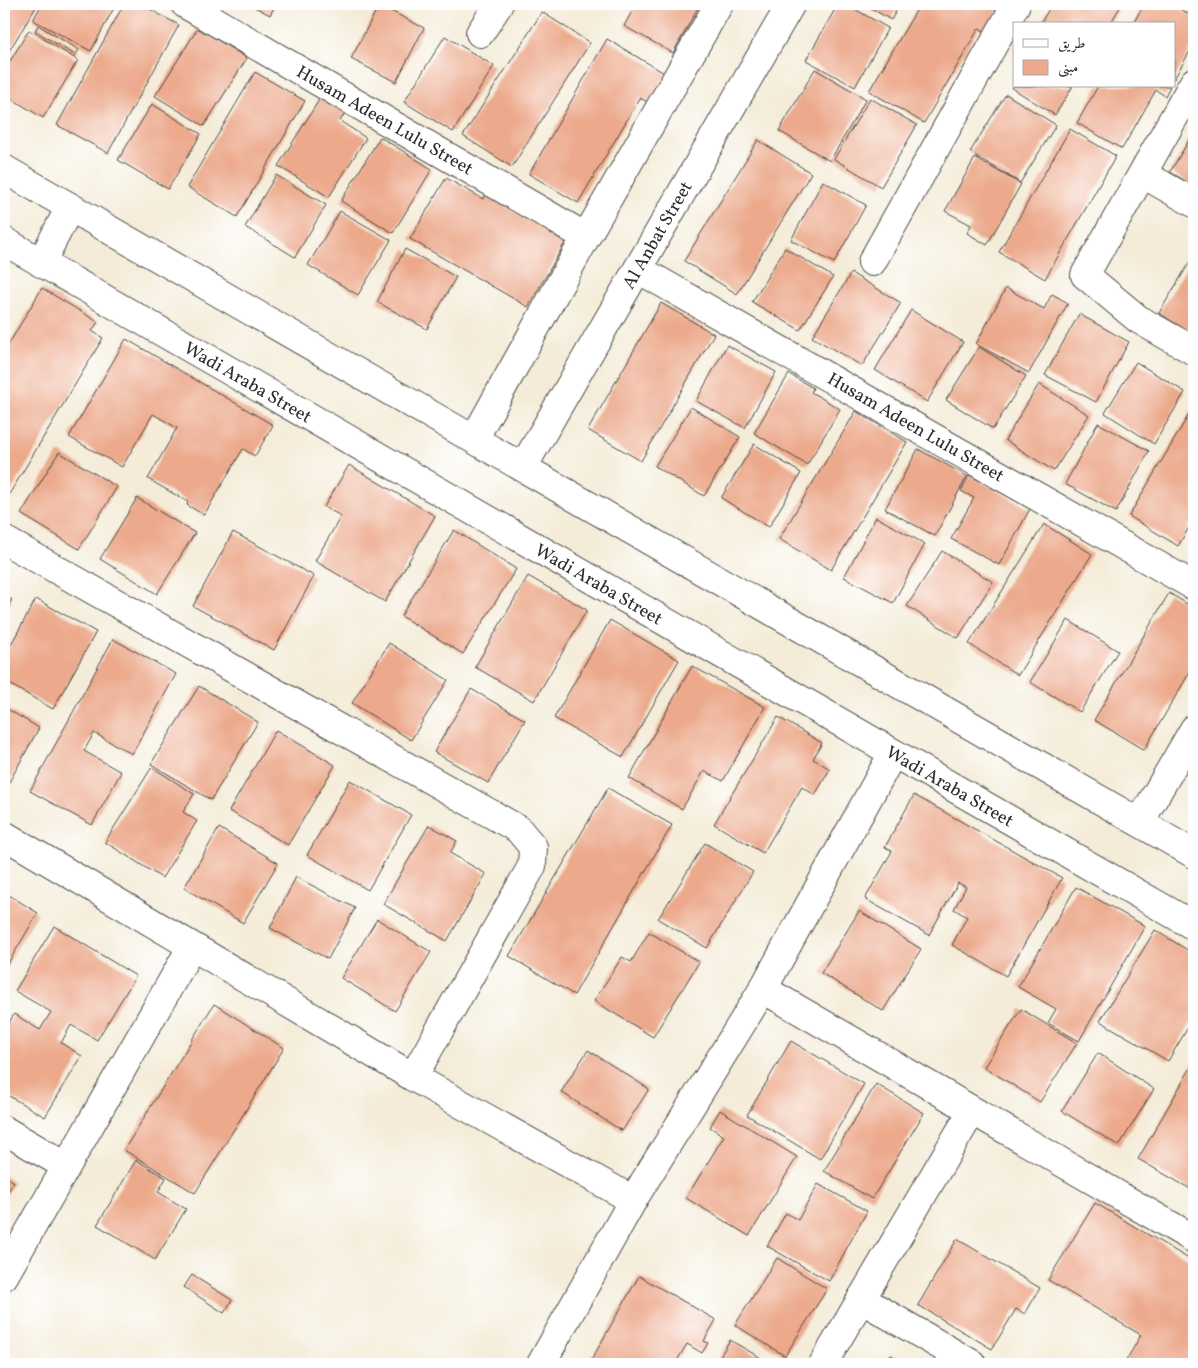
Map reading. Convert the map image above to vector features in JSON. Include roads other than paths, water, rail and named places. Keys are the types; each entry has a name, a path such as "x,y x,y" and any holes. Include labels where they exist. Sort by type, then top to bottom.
{"street":[{"name":"Husam Adeen Lulu Street","path":"185,4 586,237"},
{"path":"480,33 499,4"},
{"path":"474,439 586,237 719,4"},
{"name":"Al Anbat Street","path":"522,467 791,4"},
{"path":"872,262 1016,4"},
{"path":"1194,82 1085,275 1138,319 1194,351"},
{"path":"4,169 1194,854"},
{"path":"1143,174 1194,203"},
{"path":"41,263 70,207"},
{"name":"Wadi Araba Street","path":"4,241 1194,926"},
{"name":"Husam Adeen Lulu Street","path":"638,269 1194,586"},
{"path":"4,540 518,829 533,847 532,866 413,1076"},
{"path":"1140,822 1194,729"},
{"path":"541,1364 633,1200 763,989 893,753"},
{"path":"4,835 191,948 633,1200"},
{"path":"4,1276 191,948"},
{"path":"763,989 1194,1239"},
{"path":"823,1364 972,1111"},
{"path":"4,1130 66,1166"},
{"path":"861,1299 972,1364"}]}
